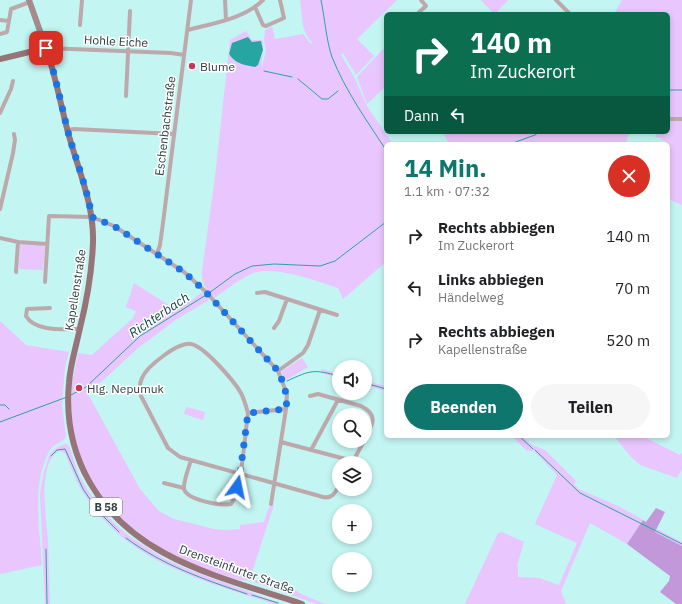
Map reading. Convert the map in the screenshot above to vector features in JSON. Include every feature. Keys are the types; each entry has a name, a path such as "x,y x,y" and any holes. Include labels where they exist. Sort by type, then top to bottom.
{"main road":[{"name":"Kapellenstraße","path":"29,1 53,68 92,217 93,241 91,268 86,304 71,366 68,391 70,430 75,450 84,474 91,487 103,503 116,518 132,532 165,554"},
{"path":"0,59 46,48"},
{"name":"Drensteinfurter Straße","path":"165,554 286,601 302,604"}],"street":[{"path":"80,25 82,0"},
{"name":"Eschenbachstraße","path":"157,254 161,238 191,0"},
{"path":"225,0 226,20"},
{"path":"188,30 226,20 255,7 263,0"},
{"path":"255,7 263,25 266,26 284,18 280,0"},
{"path":"419,12 426,6 421,0"},
{"path":"556,0 568,12"},
{"path":"0,34 7,32 11,10 29,1"},
{"path":"126,96 130,11"},
{"path":"0,20 9,21"},
{"name":"Hohle Eiche","path":"46,48 171,53 184,56"},
{"path":"0,112 11,89 13,81"},
{"path":"670,119 682,119"},
{"path":"68,130 174,134"},
{"path":"0,209 13,153 15,140 14,134"},
{"path":"45,282 49,216 92,217 114,226 157,254 184,272 205,291 278,371 287,394 271,504"},
{"path":"0,238 18,242 47,244"},
{"path":"16,272 18,242"},
{"path":"257,293 265,292 337,315"},
{"path":"274,328 278,322 286,299"},
{"path":"50,308 27,309 26,316 34,324 43,327 80,330"},
{"path":"278,371 303,353 307,348 320,310"},
{"path":"164,483 184,488 189,496 208,502 225,505 230,504 233,500 240,474 248,413 245,402 237,386 208,354 198,347 189,344 180,346 156,363 145,373 141,379 139,387 141,396 168,448 180,457 191,460 240,474 275,484 328,498 333,496"},
{"path":"310,396 318,394 332,398"},
{"path":"311,450 338,400 364,408"},
{"path":"248,413 286,409"},
{"path":"372,416 372,426"},
{"path":"281,442 332,456"},
{"path":"184,488 191,460"}],"shaded area":[{"path":"300,0 397,0 357,39 374,56 356,75 343,53 341,55 354,77 368,108 384,131 384,134 386,134 392,142 384,142 384,264 343,299 338,288 282,272 260,271 251,274 214,298 206,289 203,282 202,271 215,177 230,40 246,31 252,40 262,40 263,50 229,54 234,61 258,65 263,51 262,68 266,50 264,40 265,30 272,26 275,39 303,34 311,44 312,42 308,38 304,28"},
{"path":"481,0 508,0 497,12 492,12"},
{"path":"622,0 682,0 682,118 670,117 670,12 615,12"},
{"path":"384,48 384,88 367,104 357,77"},
{"path":"670,120 682,121 682,205 670,200 670,142 665,142 660,138 655,137 656,134 670,134"},
{"path":"444,134 629,134 626,142 448,142"},
{"path":"20,245 42,245 45,247 42,270 20,269"},
{"path":"134,283 175,309 192,300 202,292 209,300 177,319 137,349 88,394 140,489 159,511 174,519 214,529 240,529 240,525 264,522 269,507 272,504 274,505 250,578 282,588 295,590 325,604 317,604 254,582 254,580 247,581 226,577 175,556 152,543 132,528 114,511 98,491 86,470 76,446 71,419 71,388 78,353 92,355 133,318 136,311 126,307"},
{"path":"0,321 26,345 69,352 65,367 62,405 66,437 50,450 40,477 38,506 42,565 0,574"},
{"path":"302,358 308,367 286,380 281,372"},
{"path":"322,369 332,372 332,376 321,373"},
{"path":"372,383 384,386 384,390 372,387"},
{"path":"186,407 205,412 203,420 184,414"},
{"path":"514,438 524,438 532,445 545,450 576,481 574,484 579,489 620,507 643,520 627,544 590,523 561,591 566,604 465,604 498,533 502,532 524,542 517,566 518,577 539,578 559,585 577,543 535,524 557,475 533,450 531,452 529,450 527,451"},
{"path":"616,438 646,438 680,455 682,453 682,469 677,478 640,465 631,457"},
{"path":"65,444 69,446 79,475 99,507 129,536 163,558 187,569 283,604 274,604 191,576 141,551 119,534 99,514 81,489 65,453 59,451 52,458 47,468 45,480 44,494 48,542 50,604 45,604 40,494 44,471 50,454 56,448"},
{"path":"656,508 665,512 655,532 682,546 682,604 676,604 660,592 669,581 670,576 627,544 643,520 646,522"},
{"path":"657,529 682,542 682,546 655,532"}],"water":[{"path":"248,37 252,42 261,41 263,50 258,65 255,67 237,62 229,54 232,43"}],"waterway":[{"name":"Richterbach","path":"321,0 328,43 337,69 357,105 384,147"},
{"path":"264,71 292,77"},
{"path":"298,79 322,99 328,99 338,91"},
{"path":"670,90 682,90"},
{"path":"516,142 536,134"},
{"name":"Richterbach","path":"209,293 235,274 252,266 274,264 320,266 335,261 384,224"},
{"name":"Richterbach","path":"71,395 86,387 140,336 206,295"},
{"path":"287,381 312,372 323,372 332,374"},
{"path":"372,385 384,388"},
{"name":"Richterbach","path":"0,422 67,397"},
{"name":"Richterbach","path":"0,405 5,405 9,409"},
{"path":"521,438 533,449"},
{"path":"51,456 57,450 65,449 83,489 98,511 119,532"},
{"path":"535,450 580,493 682,544"},
{"path":"126,538 140,548 184,571 247,594"},
{"path":"46,549 47,604"},
{"path":"252,595 278,603"}],"place":[{"name":"Blume","path":"192,66"},
{"name":"Hlg. Nepumuk","path":"79,388"}],"route":[{"path":"46,48 53,68 70,139 84,181 92,217 114,226 184,272 205,291 278,371 287,394 286,409 248,413 237,487"}]}
